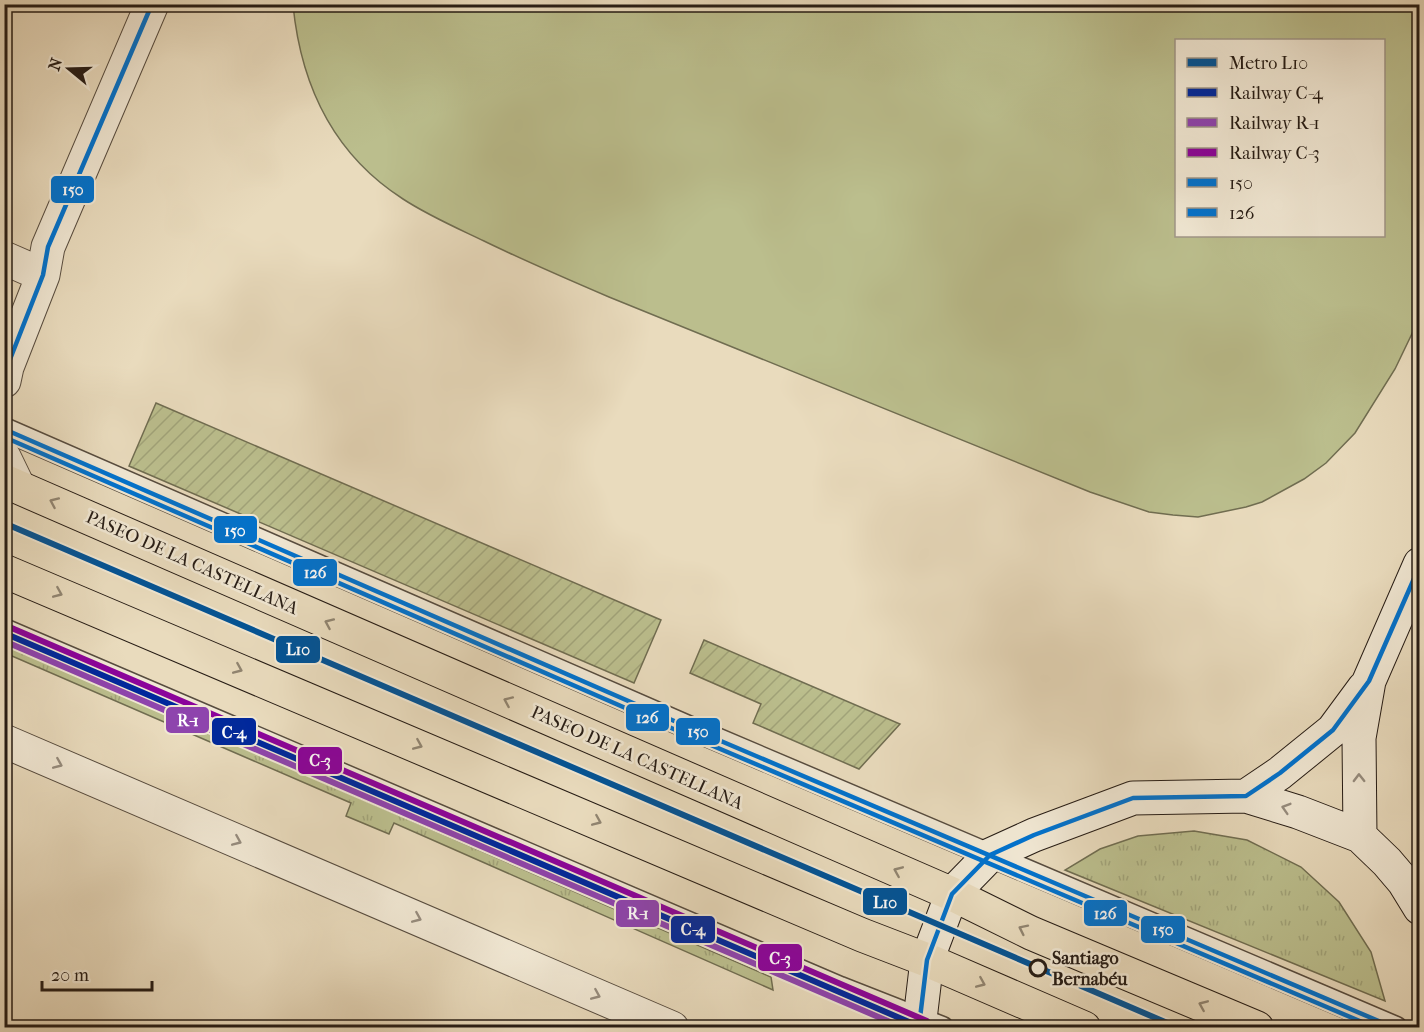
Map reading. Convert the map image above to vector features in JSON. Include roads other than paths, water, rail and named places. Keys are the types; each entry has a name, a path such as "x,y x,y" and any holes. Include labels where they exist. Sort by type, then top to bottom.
{"highway":[{"name":"PASEO DE LA CASTELLANA","path":"11,484 952,894 1031,933 1257,1028"},
{"path":"4,570 1084,1028"}],"street":[{"path":"4,381 7,367 43,275 48,247 152,4"},
{"path":"4,258 43,275"},
{"name":"PASEO DE LA CASTELLANA","path":"4,457 11,484"},
{"path":"1246,796 1280,773 1333,730 1369,681 1419,564"},
{"path":"1360,836 1359,738 1369,681"},
{"path":"4,741 672,1028"},
{"path":"927,1024 927,960 952,894 990,855 1034,835 1133,798 1246,796 1298,812 1360,836 1414,892"}],"lane":[{"path":"4,429 688,727 1396,1028"},
{"path":"4,630 927,1024"}],"metro line":[{"name":"L10","path":"4,523 1179,1028"}],"rail line":[{"name":"C-3","path":"7,626 927,1021"},
{"name":"C-4","path":"4,633 923,1028"},
{"name":"R-1","path":"4,641 904,1028"}],"place":[{"name":"Santiago Bernabéu","path":"1038,968"}]}
